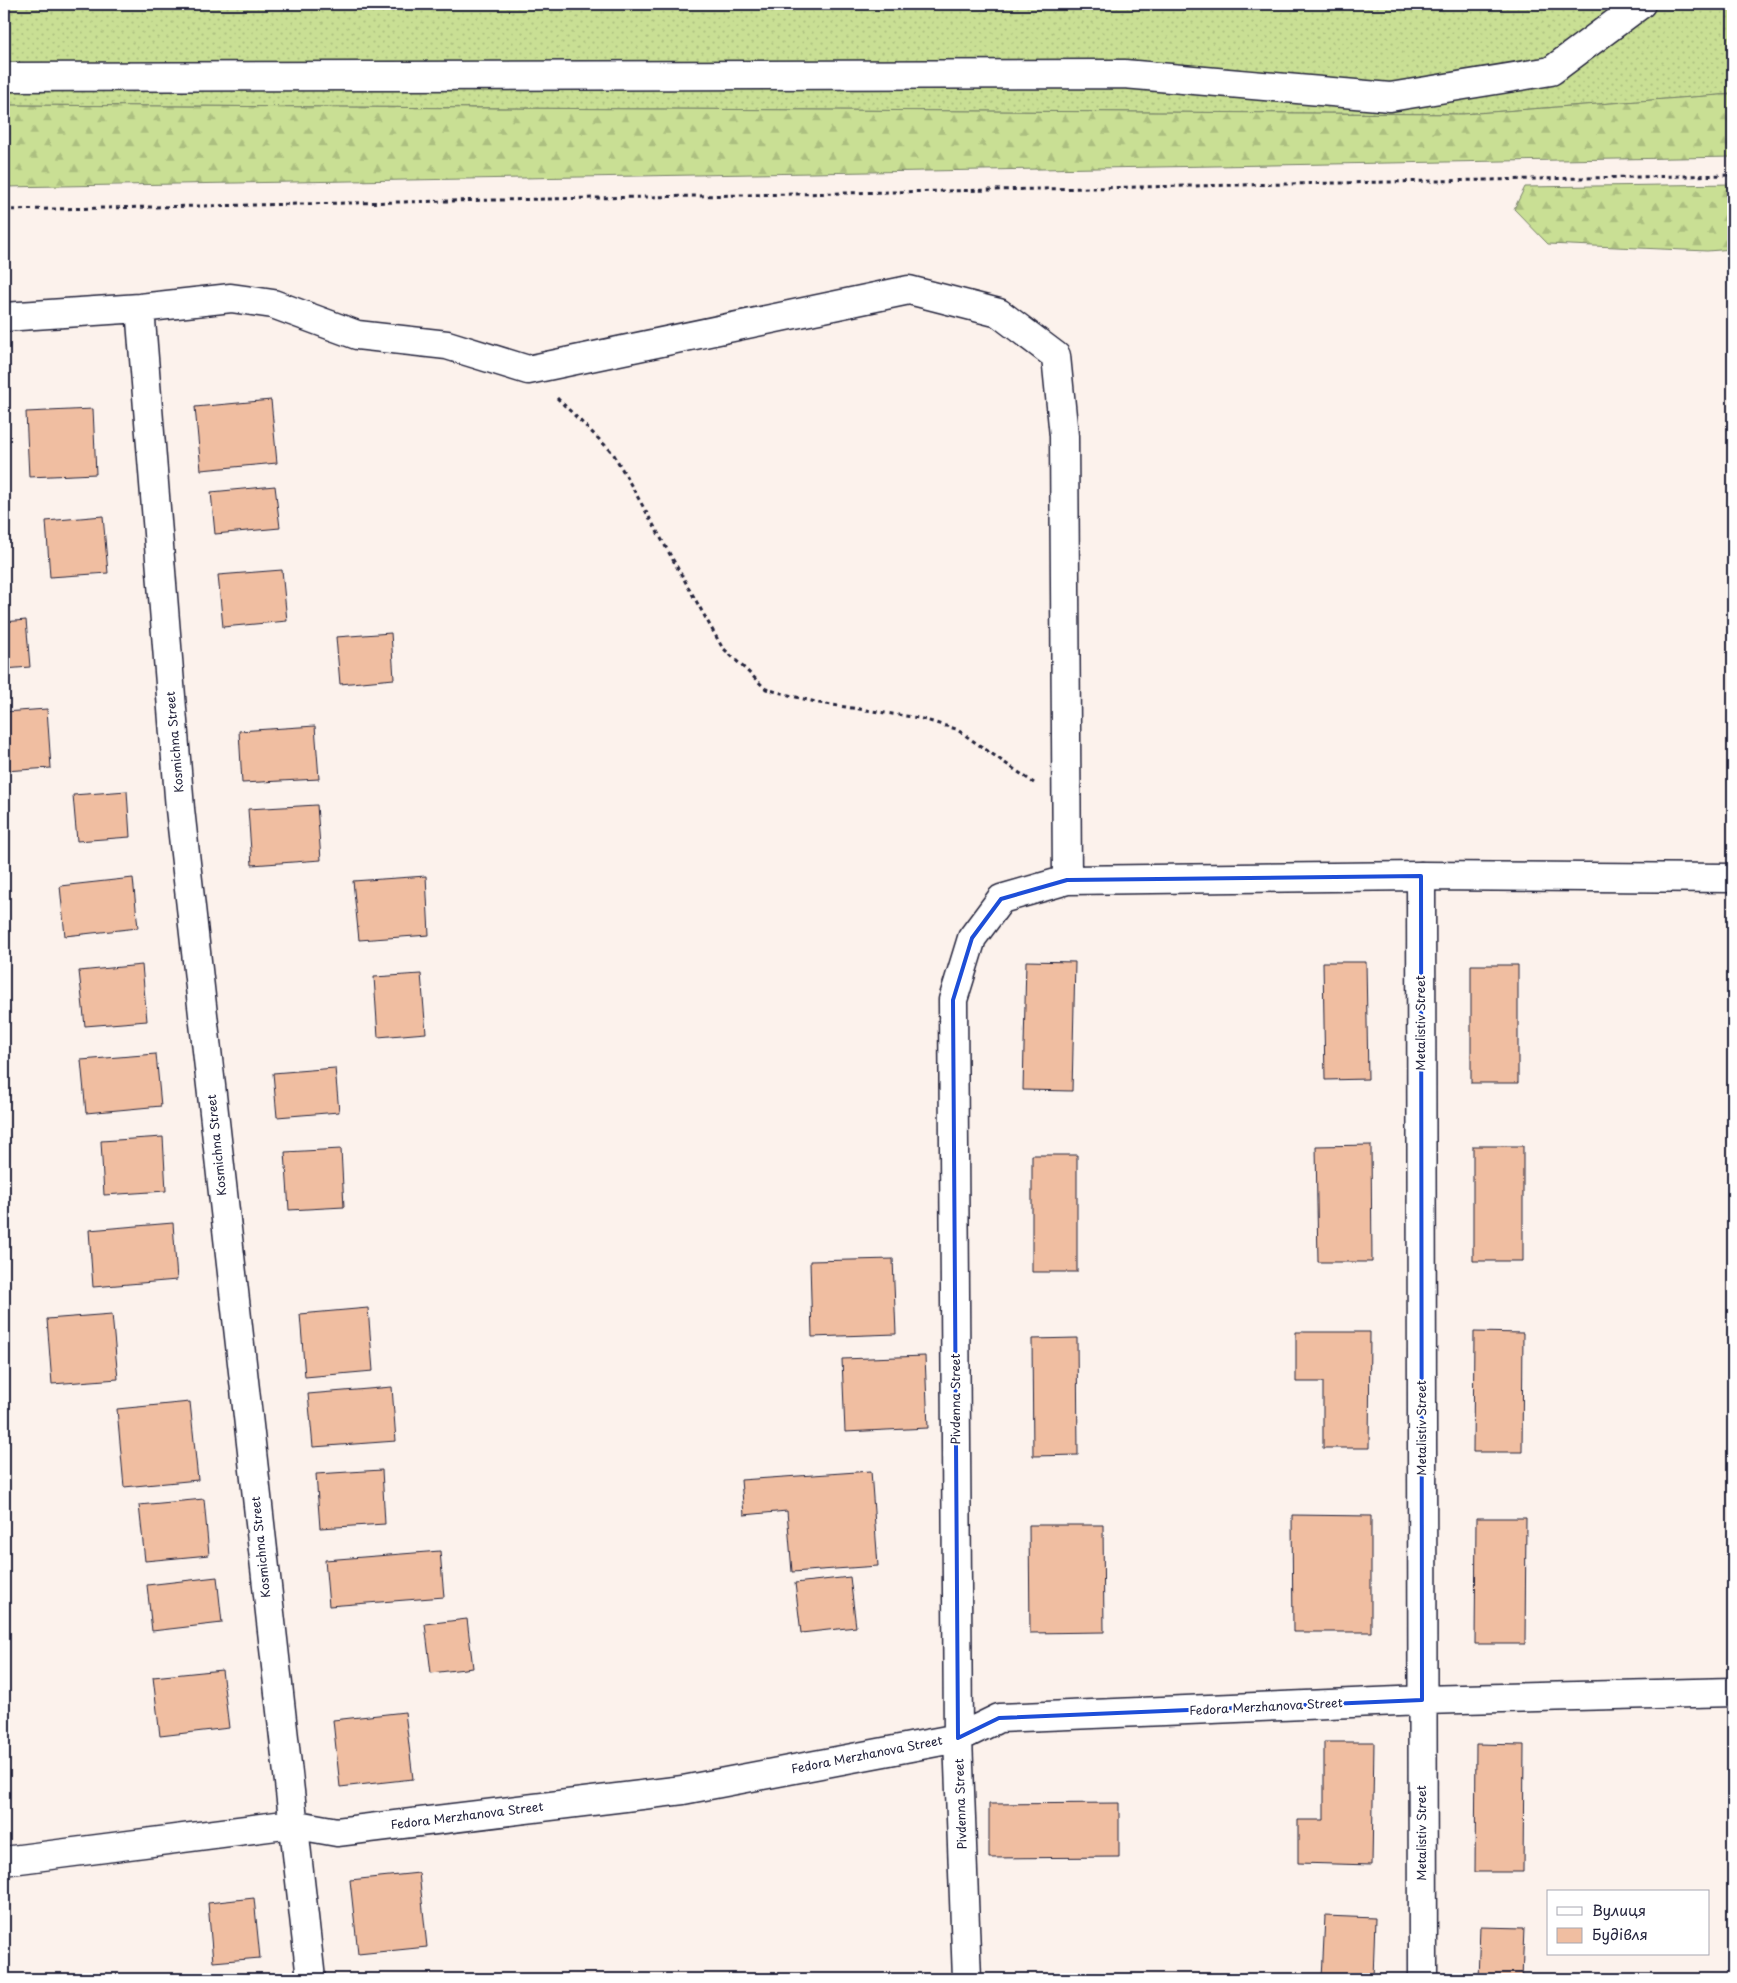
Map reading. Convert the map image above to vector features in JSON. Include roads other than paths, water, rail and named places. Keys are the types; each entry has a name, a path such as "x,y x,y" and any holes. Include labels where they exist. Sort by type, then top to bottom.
{"street":[{"path":"4,77 1124,74 1390,97 1551,71 1641,4"},
{"path":"4,317 140,308 230,298 273,304 358,334 447,345 528,370 909,290 999,313 1056,356 1064,436 1067,880"},
{"name":"Kosmichna Street","path":"140,308 180,809 292,1824 311,1979"},
{"name":"Pivdenna Street","path":"967,1979 958,1738 954,1000 972,938 1001,900 1067,880 1421,876 1733,878"},
{"name":"Metalistiv Street","path":"1421,876 1423,1979"},
{"name":"Fedora Merzhanova Street","path":"4,1861 292,1824 337,1832 683,1790 958,1738 999,1718 1422,1700 1733,1692"}]}
